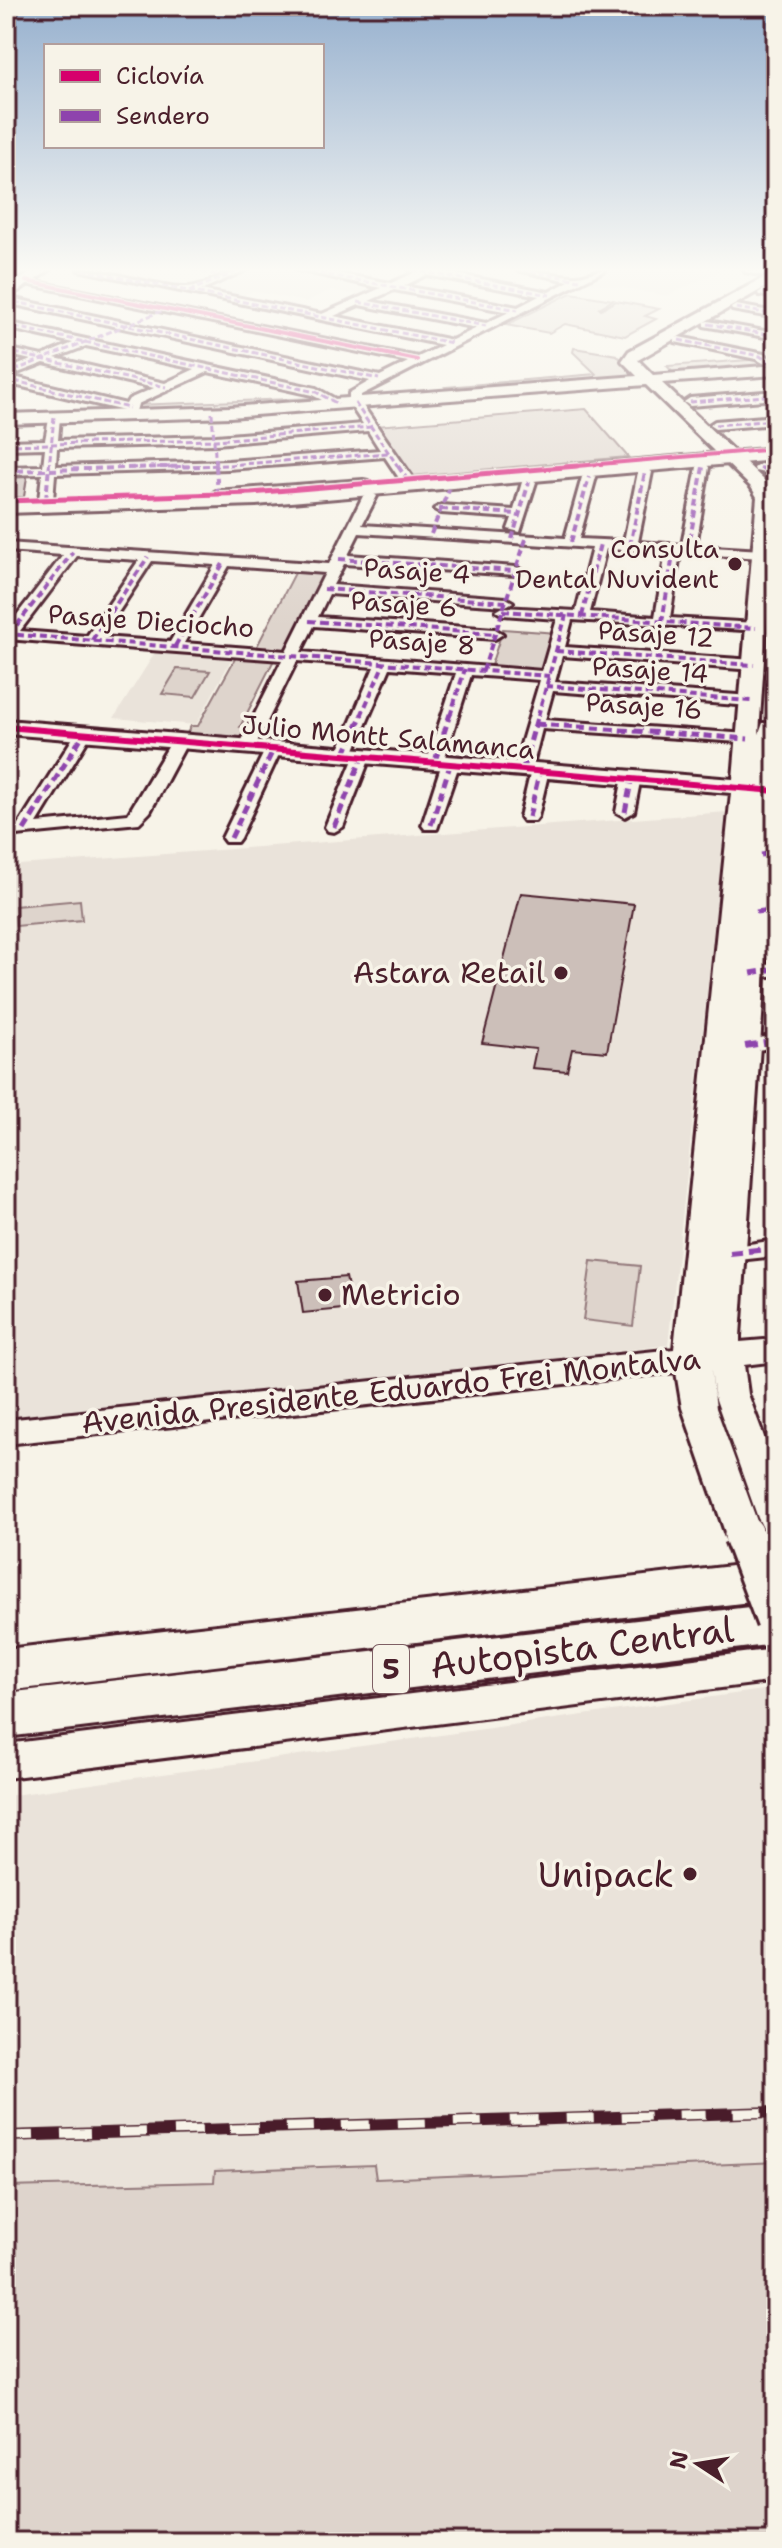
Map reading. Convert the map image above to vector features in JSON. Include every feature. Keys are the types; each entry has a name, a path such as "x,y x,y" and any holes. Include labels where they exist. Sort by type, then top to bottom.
{"highway":[{"name":"Autopista Central","path":"6,1670 776,1580"},
{"name":"Autopista Central","path":"6,1715 776,1622"}],"main road":[{"path":"6,419 129,412 212,413 535,389"},
{"path":"660,389 776,482"},
{"path":"676,389 705,422 750,461 765,493 748,739 762,789 769,854 764,971 745,1046 727,1099 730,1253 699,1408 760,1527 776,1622"},
{"path":"6,514 225,507 370,496 703,467 750,461 776,452"},
{"path":"6,507 256,499 750,461"},
{"path":"707,1357 697,1251 727,1099 762,789 773,730 776,643"},
{"name":"Julio Montt Salamanca","path":"6,727 762,789"},
{"name":"Avenida Presidente Eduardo Frei Montalva","path":"6,1432 776,1350"},
{"path":"6,1761 776,1665"}],"street":[{"path":"50,389 129,412 136,400 162,389"},
{"path":"301,389 320,393 338,404"},
{"path":"362,389 355,393 355,403 408,481"},
{"path":"690,402 776,395"},
{"path":"212,413 218,495"},
{"path":"46,500 54,417"},
{"path":"705,422 776,420"},
{"path":"6,445 216,440 372,427"},
{"path":"6,471 217,466 389,453"},
{"path":"6,501 218,495 750,461"},
{"path":"662,622 703,467"},
{"path":"630,546 645,472"},
{"path":"571,542 589,477"},
{"path":"483,671 516,571 519,514 529,482"},
{"path":"431,534 449,489"},
{"path":"247,746 370,496"},
{"path":"441,509 519,514"},
{"path":"354,529 762,554"},
{"path":"529,817 536,724 556,651 574,616 600,544"},
{"path":"6,547 224,562 516,571"},
{"path":"8,634 73,552"},
{"path":"92,640 148,557"},
{"path":"175,646 224,562"},
{"name":"Pasaje 4","path":"324,589 504,606 574,616 756,628"},
{"name":"Pasaje 6","path":"309,621 495,634"},
{"name":"Pasaje Dieciocho","path":"8,634 292,656"},
{"name":"Pasaje 12","path":"556,651 754,665"},
{"name":"Pasaje 8","path":"292,656 465,669 548,681"},
{"path":"334,827 384,663"},
{"path":"431,825 465,669"},
{"name":"Pasaje 14","path":"548,681 751,701"},
{"name":"Pasaje 16","path":"536,724 748,739"},
{"path":"15,830 84,733"},
{"path":"15,830 118,823 136,817 180,741"},
{"path":"231,838 274,748"},
{"path":"625,812 631,780"},
{"path":"745,1046 776,1041"},
{"path":"730,1253 776,1248"}],"shaded area":[{"path":"447,389 501,389 450,393"},
{"path":"317,398 321,404 134,414 135,405"},
{"path":"586,409 628,457 411,476 375,426"},
{"path":"296,571 329,573 292,653 255,650"},
{"path":"503,629 557,633 546,672 490,668"},
{"path":"156,651 233,656 196,725 114,718"},
{"path":"237,655 275,658 240,727 251,728 245,742 186,735 191,726 198,726"},
{"path":"177,669 210,671 195,697 162,694"},
{"path":"727,812 668,1345 6,1431 6,866"},
{"path":"80,900 82,920 16,926 15,906"},
{"path":"591,1261 640,1266 633,1326 583,1320"},
{"path":"776,1688 776,2162 375,2179 374,2166 215,2172 215,2182 6,2187 6,1796"},
{"path":"776,2162 776,2542 6,2542 6,2187 214,2182 215,2171 374,2165 376,2179"}],"building":[{"path":"27,477 24,497 6,497 6,478"},
{"name":"Astara Retail","path":"521,893 634,904 607,1052 572,1049 567,1071 532,1068 536,1049 482,1043"},
{"name":"Metricio","path":"346,1277 352,1308 303,1313 298,1281"}],"railway":[{"path":"6,2136 776,2112"}],"marked path":[{"path":"48,389 129,408"},
{"path":"302,389 316,392 338,404"},
{"path":"690,402 776,395"},
{"path":"355,403 408,481"},
{"path":"212,413 218,495"},
{"path":"46,500 54,417"},
{"path":"715,425 776,420"},
{"path":"6,445 216,440 372,427"},
{"path":"6,471 228,465 389,453"},
{"path":"688,550 703,467"},
{"path":"760,468 776,471"},
{"path":"630,546 645,472"},
{"path":"571,542 589,477"},
{"path":"512,539 529,482"},
{"path":"431,534 449,489"},
{"path":"441,509 519,514"},
{"path":"483,671 526,539"},
{"path":"582,616 600,544"},
{"path":"662,622 674,549"},
{"path":"10,634 73,552"},
{"path":"92,640 148,557"},
{"path":"339,559 516,571"},
{"path":"175,646 224,562"},
{"path":"324,589 506,602"},
{"path":"503,611 756,628"},
{"path":"523,768 566,615"},
{"path":"309,621 495,634"},
{"path":"6,634 549,676"},
{"path":"556,651 754,665"},
{"path":"345,754 384,663"},
{"path":"435,761 465,669"},
{"path":"546,686 751,701"},
{"path":"536,724 748,739"},
{"path":"24,830 84,733"},
{"path":"231,838 274,748"},
{"path":"334,827 363,755"},
{"path":"431,825 451,762"},
{"path":"529,817 540,770"},
{"path":"625,812 632,777"},
{"path":"761,855 776,853"},
{"path":"756,912 776,909"},
{"path":"751,973 776,969"},
{"path":"745,1046 776,1041"},
{"path":"730,1253 776,1248"}],"cycle path":[{"path":"6,501 251,493 776,449"},
{"path":"6,727 776,791"}],"place":[{"name":"Consulta Dental Nuvident","path":"735,564"},
{"name":"Astara Retail","path":"561,973"},
{"name":"Metricio","path":"325,1295"},
{"name":"Unipack","path":"690,1874"}]}
